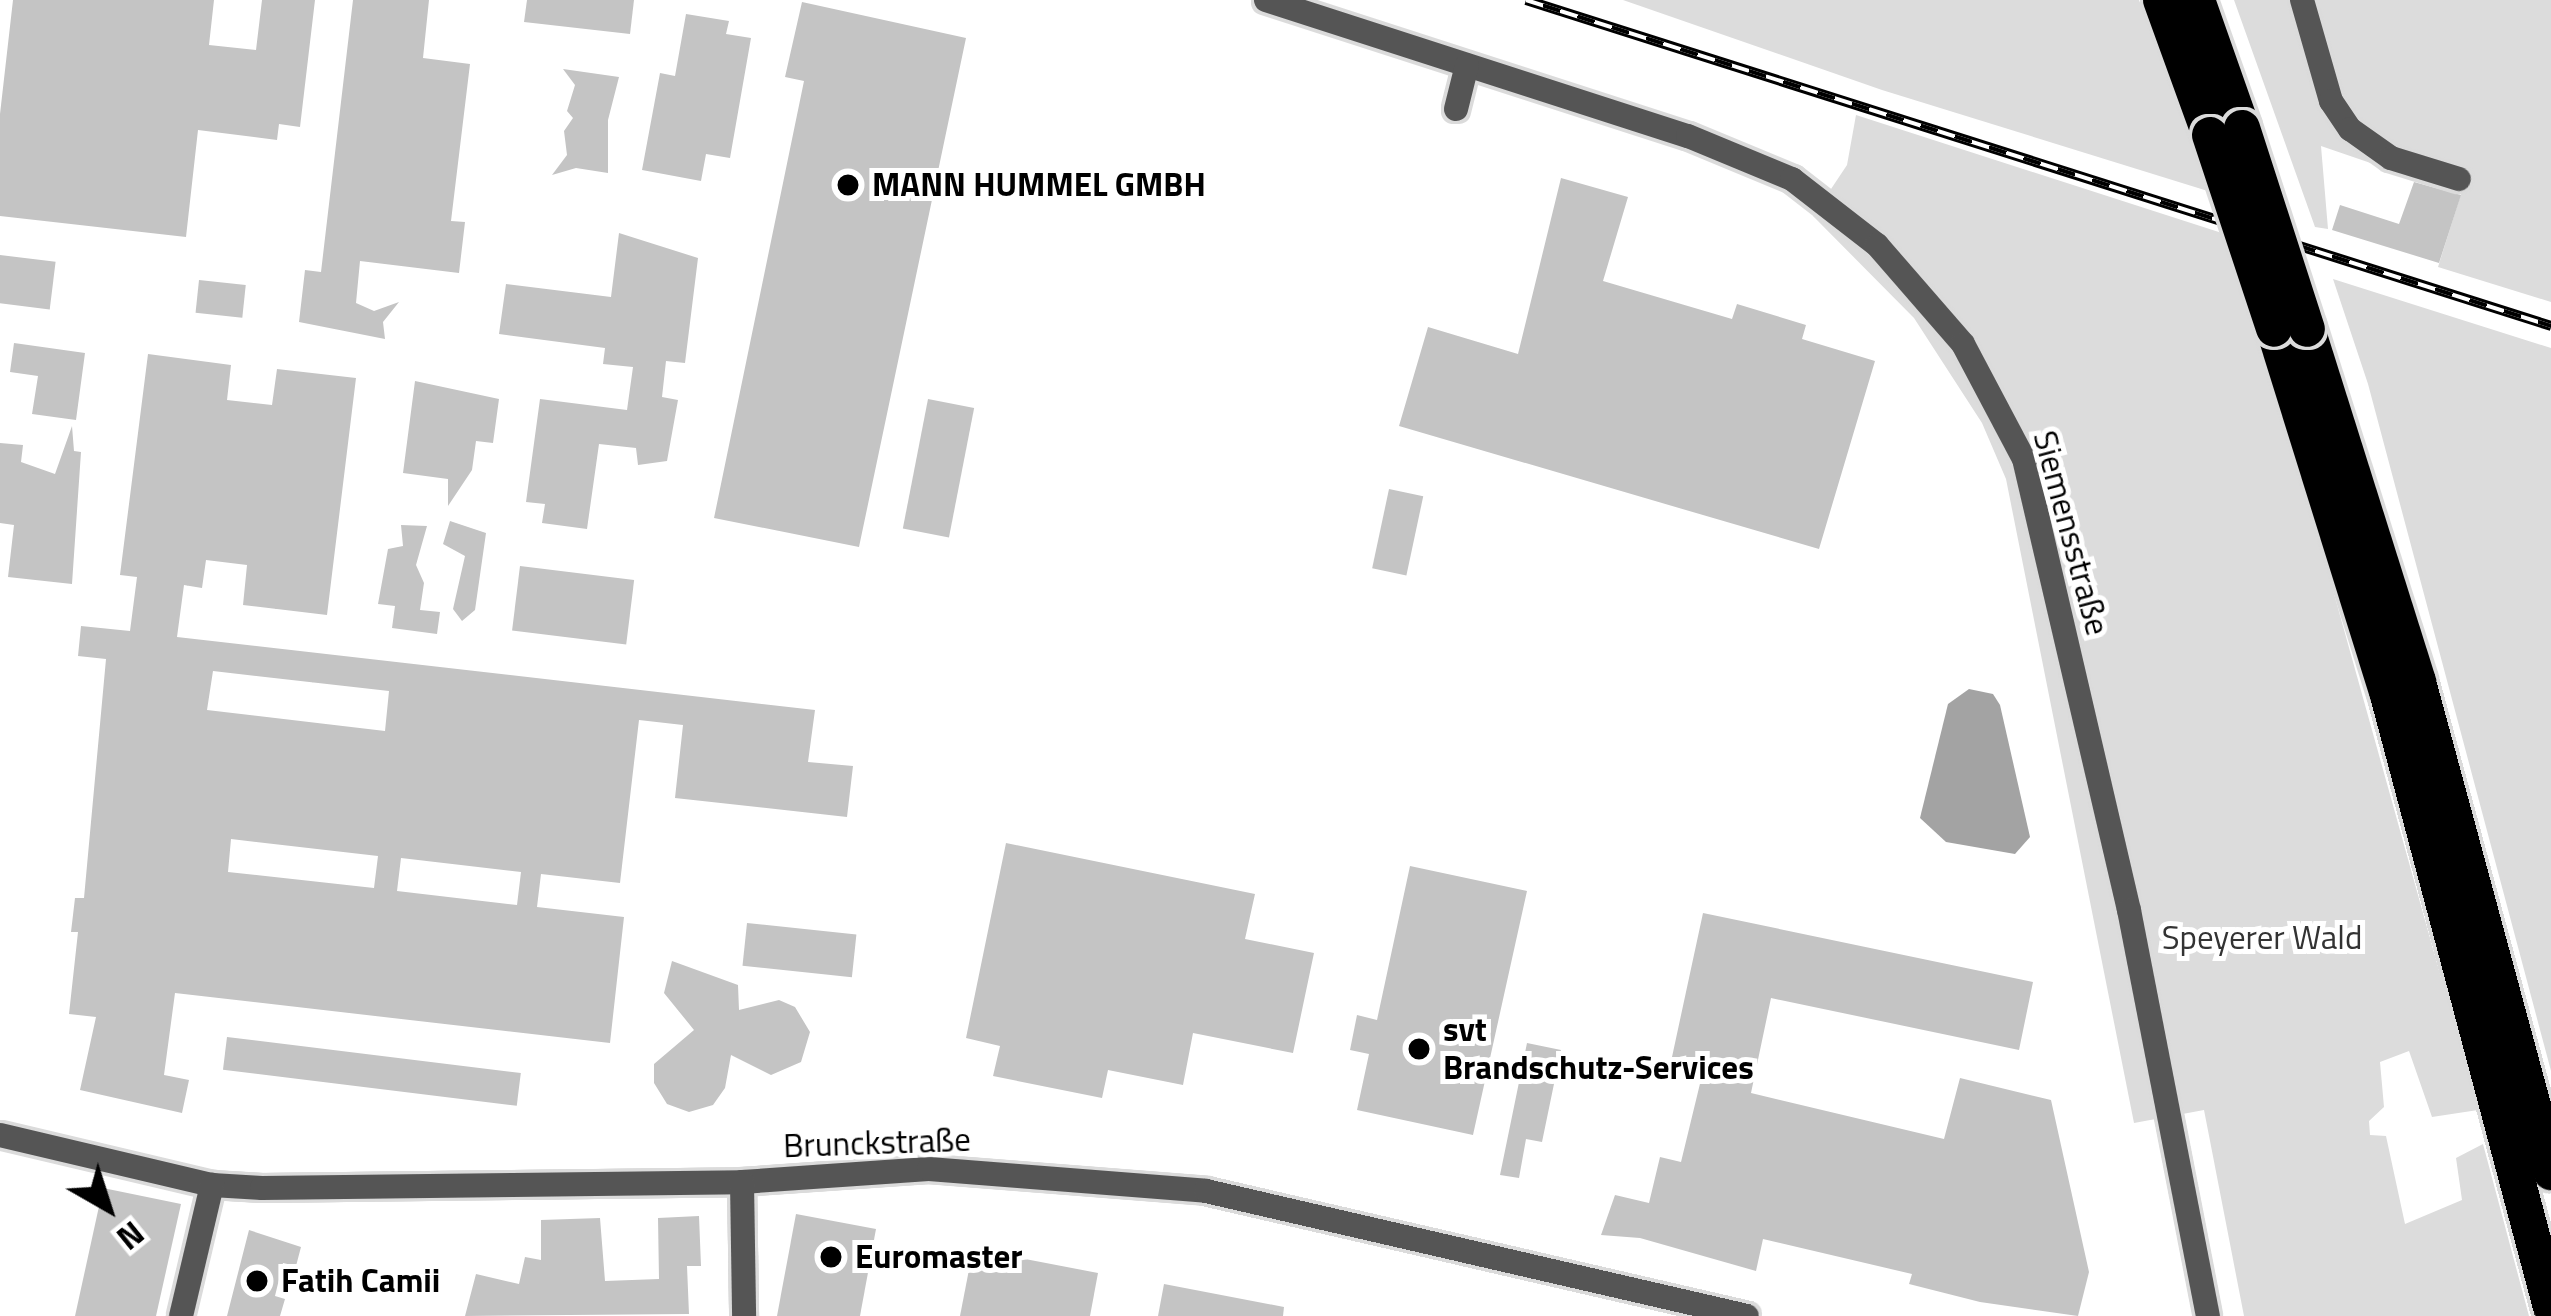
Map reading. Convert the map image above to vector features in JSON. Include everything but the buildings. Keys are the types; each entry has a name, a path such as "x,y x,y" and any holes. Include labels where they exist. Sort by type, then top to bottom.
{"highway":[{"path":"2161,0 2226,131"},
{"path":"2197,0 2226,131 2290,329 2388,695 2540,1170 2551,1306"}],"street":[{"name":"Siemensstraße","path":"1266,0 1688,136 1792,179 1904,273 1988,386 2024,459 2128,910 2208,1316"},
{"path":"2302,0 2331,101 2350,129 2391,158 2459,179"},
{"path":"1456,109 1467,65"},
{"name":"Brunckstraße","path":"0,1135 212,1185 742,1182 929,1169 1206,1191 1747,1316"},
{"path":"742,1182 744,1316"},
{"path":"181,1316 212,1185"}],"green space":[{"path":"1623,0 2139,0 2211,192 1882,90"},
{"path":"2234,0 2551,0 2551,302 2438,267 2461,194 2321,146 2328,229 2315,227"},
{"name":"Speyerer Wald","path":"1856,115 2225,234 2283,411 2478,1110 2432,1117 2409,1051 2380,1062 2384,1107 2369,1121 2370,1135 2386,1136 2405,1224 2462,1200 2456,1158 2483,1144 2529,1316 2244,1316 2204,1110 2134,1123 2006,479 1982,423 1914,318 1813,216 1847,165"},
{"path":"2333,279 2551,348 2551,1071 2368,384"}],"shaded area":[{"path":"1969,689 1993,694 2000,705 2030,837 2015,854 1946,842 1920,818 1948,704"}],"railway":[{"path":"1526,0 2551,326"}],"place":[{"name":"MANN HUMMEL GMBH","path":"848,185"},
{"name":"svt Brandschutz-Services","path":"1419,1049"},
{"name":"Euromaster","path":"831,1257"},
{"name":"Fatih Camii","path":"257,1281"}]}
